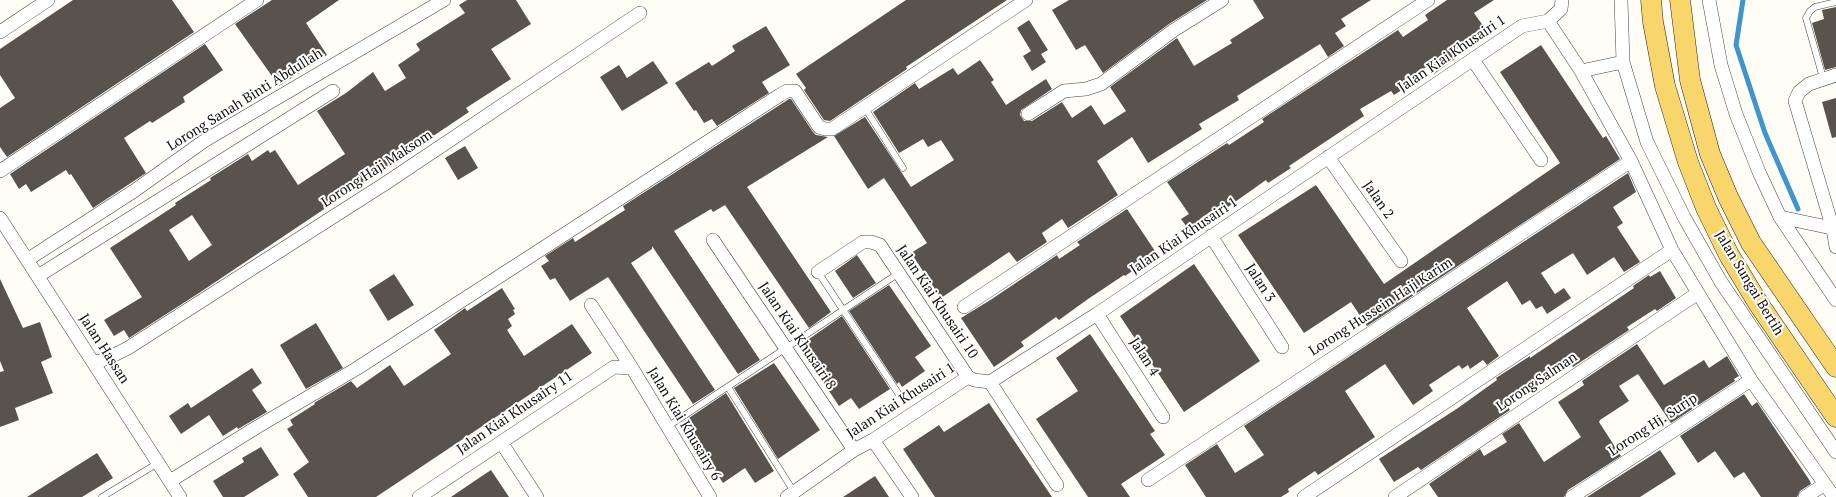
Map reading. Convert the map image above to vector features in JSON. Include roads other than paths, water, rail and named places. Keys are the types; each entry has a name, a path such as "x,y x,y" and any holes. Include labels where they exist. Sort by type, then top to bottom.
{"main road":[{"name":"Jalan Sungai Bertih","path":"1652,0 1653,22 1665,86 1688,162 1706,208 1729,255 1758,303 1836,417"},
{"name":"Jalan Sungai Bertih","path":"1680,0 1690,80 1710,154 1728,197 1751,243 1836,368"}],"street":[{"path":"0,32 48,0"},
{"path":"0,171 256,0"},
{"name":"Lorong Sanah Binti Abdullah","path":"32,257 134,191 204,141 444,0"},
{"path":"170,481 356,369 787,91 795,90 819,127 832,129 1026,0"},
{"path":"1028,114 1064,91 1086,89 1101,84 1174,30 1222,0"},
{"path":"964,307 1428,0"},
{"path":"1562,0 1561,9 1548,21 1581,71 1632,161 1672,250 1751,380 1834,497"},
{"path":"1621,0 1624,62 1647,142 1684,217 1721,282 1836,452"},
{"path":"1710,3 1721,65 1736,114 1759,172 1780,217 1836,300"},
{"name":"Lorong Haji Maksom","path":"94,363 128,348 386,183 640,13"},
{"name":"Jalan Kiai Khusairi 1","path":"790,495 854,450 873,440 968,376 974,380 990,382 1097,314 1522,26 1548,21"},
{"path":"1473,60 1541,160"},
{"path":"1581,71 1624,62"},
{"path":"1836,75 1822,78 1809,84 1799,92 1795,101 1835,229 1836,247"},
{"path":"38,276 332,90"},
{"name":"Jalan 2","path":"1328,158 1401,262"},
{"name":"Lorong Hussein Haji Karim","path":"1148,480 1632,161"},
{"path":"1780,217 1835,229"},
{"name":"Jalan Hassan","path":"0,218 32,257 38,276 180,497"},
{"name":"Jalan 3","path":"1211,236 1282,347"},
{"name":"Jalan Kiai Khusairi 8","path":"713,240 854,450"},
{"name":"Jalan Kiai Khusairi 10","path":"818,272 863,242 871,242 880,245 968,376"},
{"path":"1304,497 1672,250"},
{"name":"Lorong Salman","path":"1395,497 1698,293"},
{"name":"Jalan Kiai Khusairy 6","path":"591,306 632,368 710,497"},
{"name":"Jalan 4","path":"1097,314 1163,417"},
{"name":"Jalan Kiai Khusairy 11","path":"419,497 614,367 632,368"},
{"name":"Lorong Hj. Surip","path":"1572,497 1751,380"},
{"path":"990,382 1056,485"},
{"path":"873,440 912,497"},
{"path":"501,442 537,497"},
{"path":"1804,497 1825,484"}],"lane":[{"path":"1616,0 1623,19"},
{"path":"1822,78 1806,18 1810,11 1815,8 1836,2"},
{"path":"865,108 903,168"},
{"path":"818,272 842,311 898,393"},
{"path":"668,427 899,273"},
{"path":"728,387 790,495"},
{"path":"102,497 158,463"}],"waterway":[{"path":"1743,0 1736,45 1765,133 1798,209"}]}
